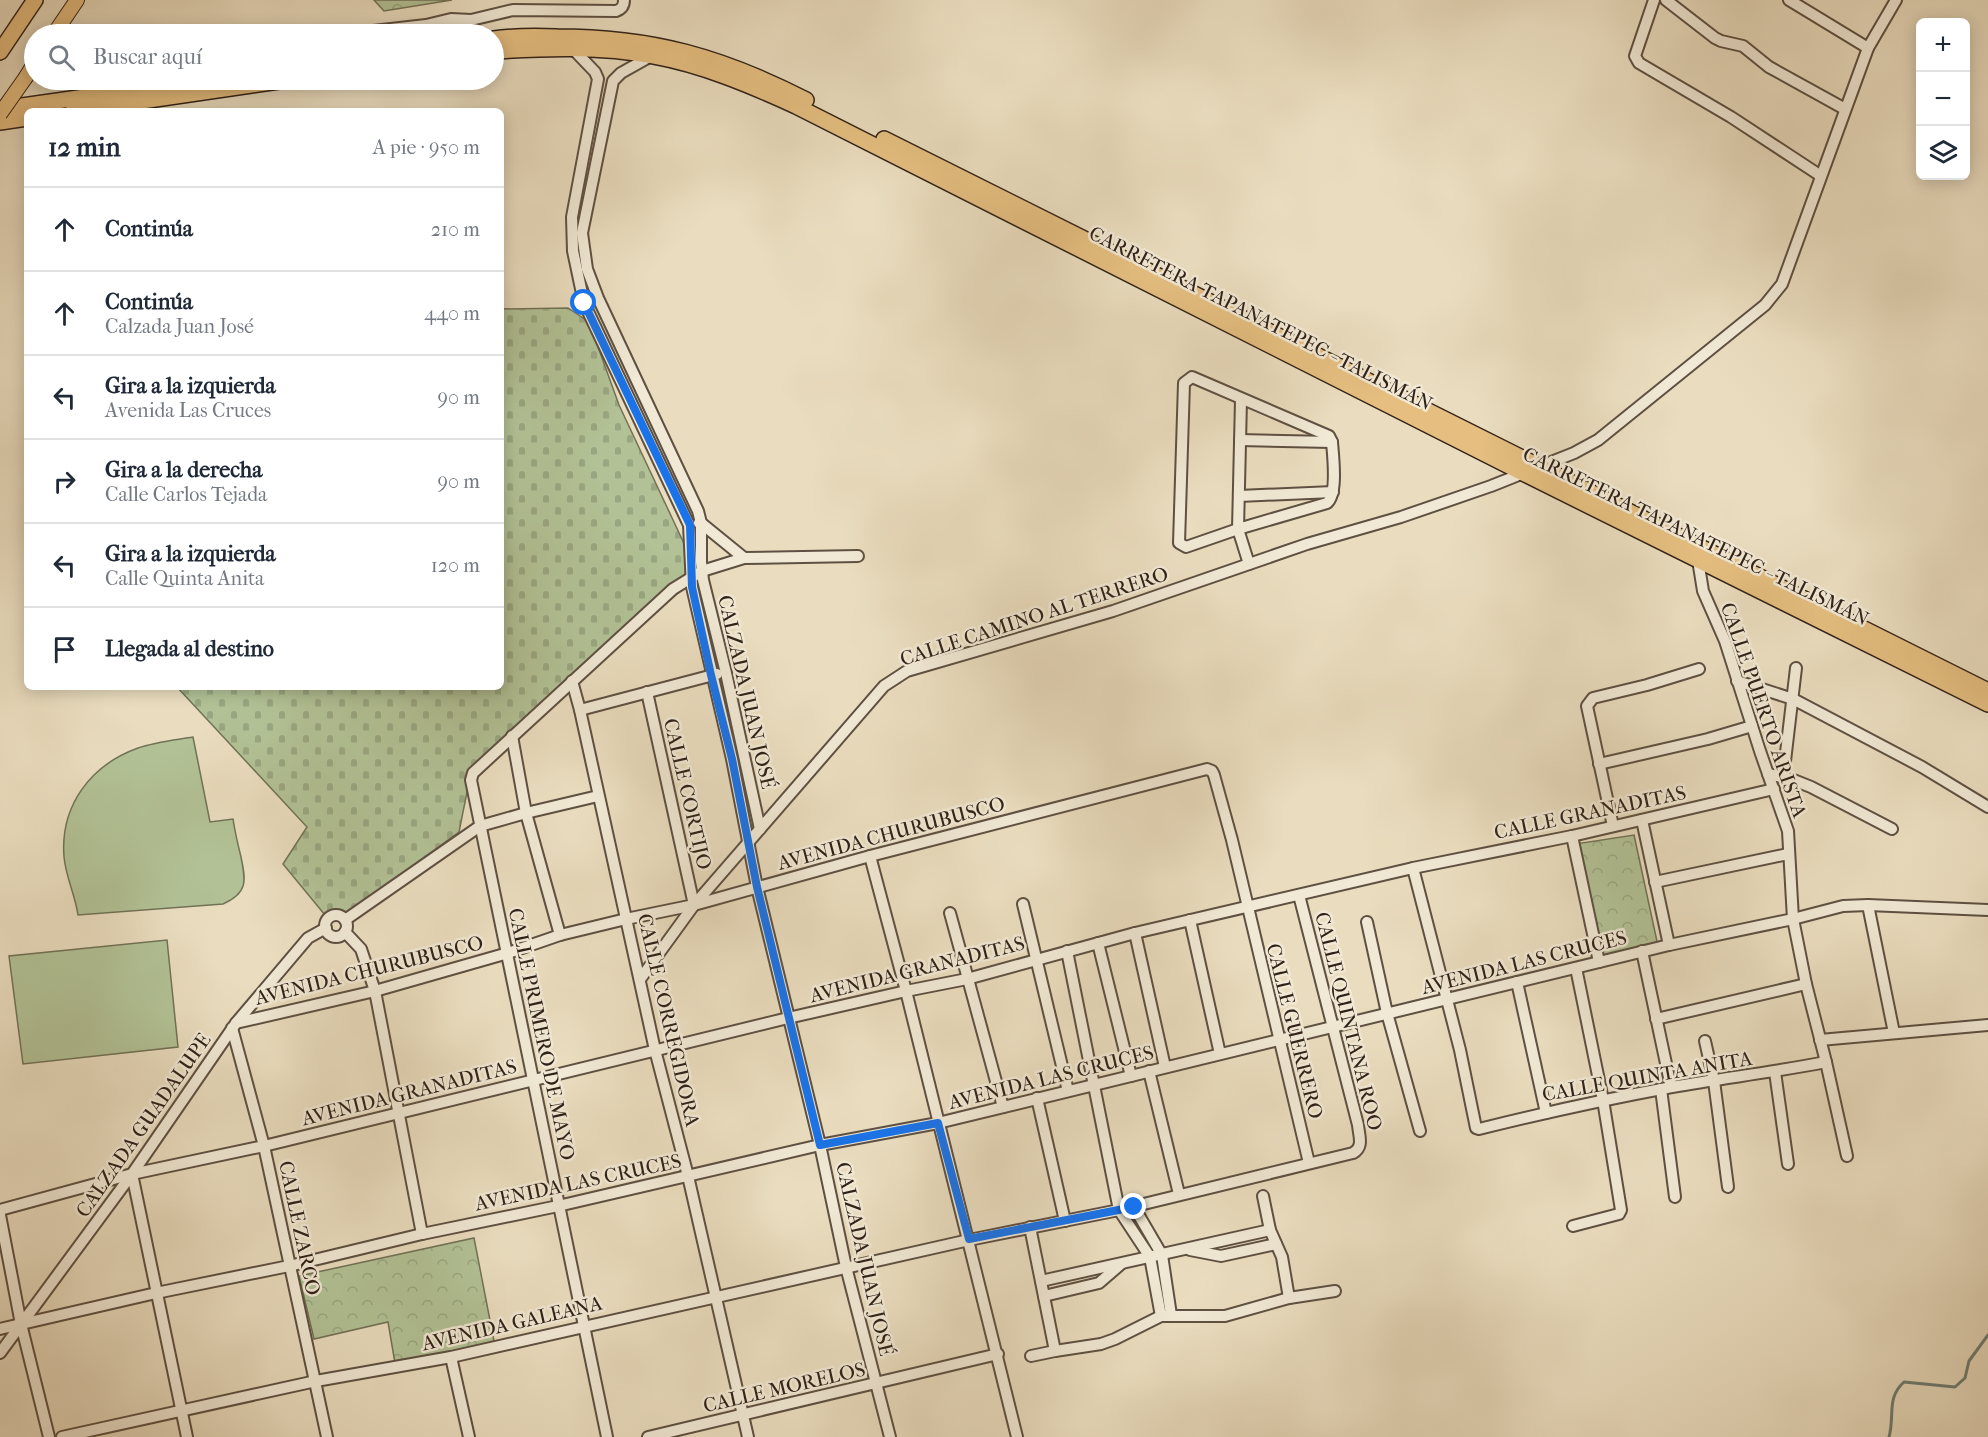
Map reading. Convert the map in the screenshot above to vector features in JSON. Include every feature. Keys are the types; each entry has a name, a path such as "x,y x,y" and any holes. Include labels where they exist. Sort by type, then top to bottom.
{"highway":[{"path":"0,52 35,0"},
{"name":"CARRETERA TAPANATEPEC - TALISMÁN","path":"504,38 588,36 620,39 694,54 758,76 1530,470 1698,560 1988,704"},
{"name":"CARRETERA TAPANATEPEC - TALISMÁN","path":"504,50 548,48 608,50 653,56 753,86 1530,470 1988,691"},
{"path":"0,109 134,90"},
{"path":"94,108 217,90"},
{"path":"0,122 24,118"}],"main road":[{"path":"61,24 77,0"},
{"path":"0,114 24,80"}],"street":[{"path":"513,10 519,0"},
{"path":"430,24 446,20 476,19 513,10 616,11 621,10 624,0"},
{"path":"1654,0 1635,56 1639,63 1731,117 1821,176"},
{"path":"1666,0 1715,38 1743,46 1769,66 1845,109"},
{"path":"1789,0 1868,48"},
{"name":"CALLE CAMINO AL TERRERO","path":"640,978 694,905 748,842 884,686 907,671 1113,611 1307,544 1401,517 1491,486 1574,453 1598,440 1765,304 1782,284 1868,48 1896,0"},
{"path":"573,49 595,72 598,79 572,218 573,251 584,303 695,524 744,558"},
{"path":"653,56 621,73 613,81 582,233 586,269 698,511 695,524"},
{"path":"598,79 613,81"},
{"path":"1192,377 1241,400 1329,436 1332,442 1333,492 1331,500 1186,547 1179,543 1184,383 1192,377"},
{"path":"1241,400 1238,529 1249,564"},
{"path":"1240,440 1332,442"},
{"path":"1239,496 1333,492"},
{"name":"CALZADA JUAN JOSÉ","path":"695,524 698,565 726,673 760,829"},
{"path":"560,935 526,813 512,736 673,589 690,577 698,565 744,558 858,556"},
{"name":"CALLE PUERTO ARISTA","path":"1698,560 1703,591 1725,640 1788,831 1793,919 1847,1156"},
{"name":"CALZADA JUAN JOSÉ","path":"690,577 732,759 757,887 820,1145 846,1267 890,1437"},
{"path":"1783,777 1796,668"},
{"path":"1612,826 1587,706 1593,698 1647,685 1698,669"},
{"path":"580,710 726,673"},
{"name":"CALLE CORREGIDORA","path":"572,681 656,1050 688,1176 748,1437"},
{"path":"1737,681 1793,699 1922,767 1988,807"},
{"name":"CALLE CORTIJO","path":"647,692 694,905"},
{"path":"1599,764 1708,740 1752,726"},
{"name":"CALLE PRIMERO DE MAYO","path":"512,736 473,773 471,780 607,1437"},
{"name":"AVENIDA CHURUBUSCO","path":"234,1026 375,991 508,953 560,935 694,905 870,856 1207,769"},
{"name":"CALLE GUERRERO","path":"1207,769 1212,771 1232,840 1309,1163"},
{"path":"1768,774 1811,787 1892,830"},
{"name":"CALLE GRANADITAS","path":"1299,895 1413,868 1572,836 1774,789"},
{"path":"345,920 480,826 598,796"},
{"path":"1642,820 1669,945"},
{"path":"1572,836 1599,962"},
{"path":"1655,882 1788,854"},
{"path":"870,856 969,1239 1017,1437"},
{"path":"1413,868 1447,999"},
{"name":"AVENIDA GRANADITAS","path":"0,1210 132,1174 264,1146 788,1018 967,979 1098,942 1299,895"},
{"name":"CALLE QUINTANA ROO","path":"1299,895 1361,1146 1353,1153 1309,1163"},
{"path":"1023,904 1068,1091"},
{"path":"1868,905 1894,1033"},
{"name":"AVENIDA LAS CRUCES","path":"0,1329 156,1293 289,1266 422,1234 558,1206 820,1145 938,1123 1642,951 1843,906 1988,910"},
{"path":"950,913 1003,1107"},
{"path":"332,916 339,916 345,920 347,927 345,932 336,937 329,934 326,928 327,921 332,916"},
{"path":"1190,920 1220,1054"},
{"path":"1367,922 1388,1013 1420,1131"},
{"name":"CALZADA GUADALUPE","path":"0,1353 132,1174 234,1026 308,938 326,928"},
{"path":"345,932 362,949 375,991 422,1234"},
{"path":"1135,933 1165,1067"},
{"path":"1098,942 1131,1076"},
{"path":"1067,951 1119,1210 1150,1257 1166,1316"},
{"path":"1642,951 1656,1019 1666,1088 1675,1197"},
{"path":"1574,1226 1619,1214 1621,1210 1603,1100 1576,968"},
{"path":"1517,982 1546,1113"},
{"path":"1656,1019 1806,984"},
{"name":"CALLE QUINTA ANITA","path":"1447,999 1476,1128 1479,1129 1603,1100 1826,1062"},
{"path":"1820,1040 1988,1025"},
{"name":"CALLE ZARCO","path":"234,1026 264,1146 327,1437"},
{"path":"1705,1041 1714,1081 1728,1187"},
{"path":"1149,1071 1179,1194"},
{"path":"1775,1072 1788,1164"},
{"path":"1037,1098 1065,1221"},
{"path":"969,1239 1134,1207 1309,1163"},
{"path":"132,1174 187,1437"},
{"path":"1263,1196 1270,1230 1286,1272 1289,1298"},
{"path":"1134,1207 1162,1255 1166,1316"},
{"path":"0,1215 21,1324 49,1437"},
{"path":"1030,1227 1055,1350"},
{"path":"1041,1281 1270,1230"},
{"name":"AVENIDA GALEANA","path":"62,1437 316,1382 451,1357 969,1239"},
{"path":"1187,1249 1221,1256 1276,1244"},
{"path":"1044,1296 1100,1283 1121,1264"},
{"path":"1031,1356 1055,1350 1101,1344 1166,1316 1225,1316 1289,1298 1335,1291"},
{"name":"CALLE MORELOS","path":"648,1437 998,1354"},
{"path":"451,1357 469,1437"}],"green space":[{"path":"374,0 452,0 384,11"},
{"path":"568,308 589,322 619,405 689,554 684,588 631,632 499,750 468,787 459,832 350,915 325,915 283,864 307,827 180,690 504,690 504,309"},
{"path":"193,737 210,822 233,819 244,873 241,891 223,904 78,915 65,865 64,838 67,820 82,789 93,776 121,755 151,744"},
{"path":"1634,835 1658,946 1599,957 1575,844"},
{"path":"167,940 178,1047 23,1064 9,956"},
{"path":"474,1238 495,1346 396,1369 388,1322 314,1339 299,1276"}],"waterway":[{"path":"1889,1437 1893,1401 1898,1388 1904,1382 1955,1387 1965,1378 1969,1361 1988,1335"}],"route":[{"path":"584,303 690,525 692,587 732,759 757,887 820,1145 938,1123 969,1239 1134,1207"}]}
